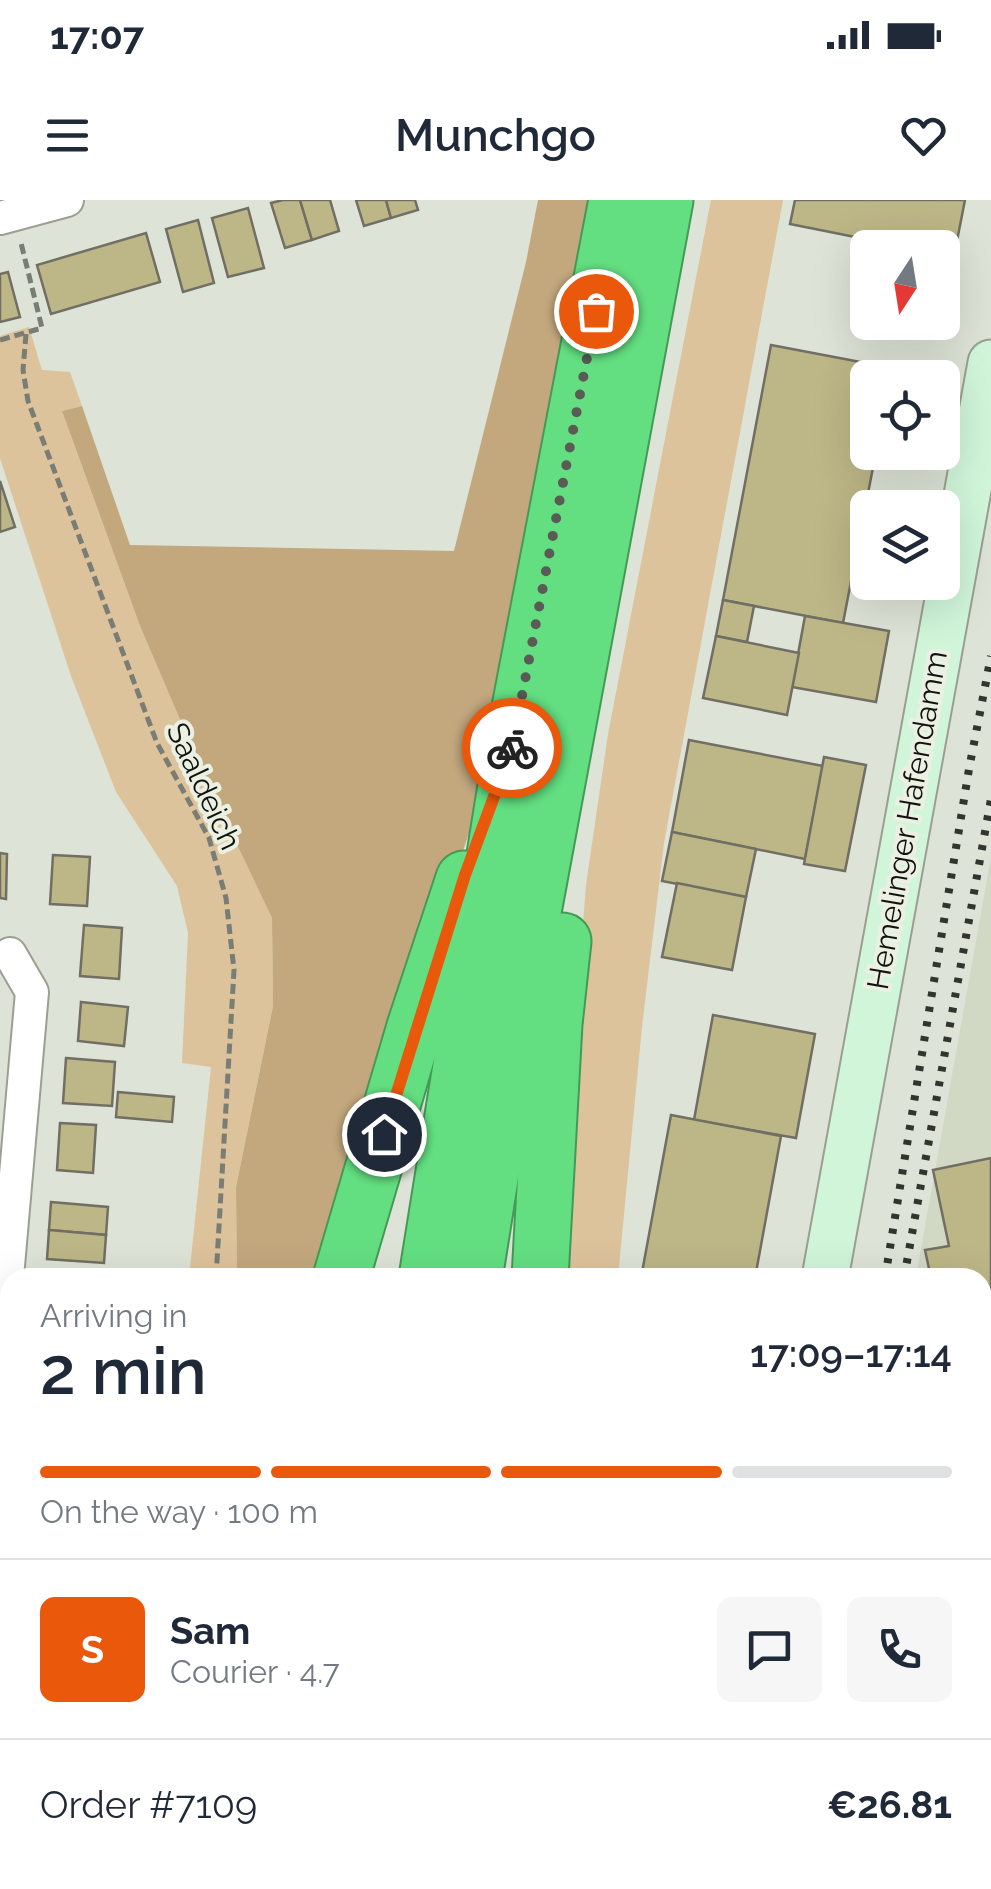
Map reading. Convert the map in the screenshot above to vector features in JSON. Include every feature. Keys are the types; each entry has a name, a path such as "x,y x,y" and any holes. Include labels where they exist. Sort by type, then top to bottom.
{"highway":[{"path":"429,1268 511,754 617,200"},
{"path":"476,1268 532,916 665,200"},
{"path":"541,1268 554,1024 576,809 687,200"},
{"path":"344,1268 415,1027 465,875 511,754"}],"street":[{"path":"7,216 67,200"},
{"name":"Hemelinger Hafendamm","path":"827,1268 991,363"},
{"path":"8,1268 32,992 10,954"}],"path":[{"name":"Saaldeich","path":"7,216 42,328 26,334 24,370 28,401 157,743 209,838 226,898 234,970 217,1268"},
{"path":"0,340 26,334"}],"shaded area":[{"path":"538,200 594,200 488,775 326,1268 237,1268 236,1187 273,1006 272,918 205,778 140,626 62,411 82,406 130,545 454,551"},
{"path":"711,200 783,200 664,843 619,1268 561,1268 568,1109 586,885 608,734"},
{"path":"29,327 42,370 70,372 82,406 62,411 140,626 205,778 272,918 273,1006 236,1187 237,1268 190,1268 211,1067 182,1063 188,933 177,886 116,792 71,676 0,458 0,336"},
{"path":"991,857 991,1268 918,1268"}],"building":[{"path":"300,200 312,240 285,248 271,203"},
{"path":"300,200 330,200 339,231 312,240"},
{"path":"356,200 386,200 391,218 364,226"},
{"path":"386,200 415,200 418,210 391,218"},
{"path":"795,200 965,200 959,230 850,230 850,236 790,224"},
{"path":"248,208 264,268 228,277 212,218"},
{"path":"198,220 214,283 183,292 166,229"},
{"path":"146,233 160,282 51,314 37,265"},
{"path":"8,272 20,317 0,322 0,274"},
{"path":"771,345 850,360 850,470 873,470 869,490 850,490 850,587 843,623 723,600"},
{"path":"0,481 15,527 0,532"},
{"path":"723,600 754,606 747,642 716,636"},
{"path":"805,616 889,631 876,702 792,687"},
{"path":"716,636 799,653 787,715 703,698"},
{"path":"689,740 823,766 805,859 672,832"},
{"path":"824,757 866,765 845,871 804,864"},
{"path":"672,832 756,849 746,897 662,881"},
{"path":"0,853 7,854 6,899 0,898"},
{"path":"53,855 90,857 87,906 50,904"},
{"path":"677,883 746,897 732,970 662,957"},
{"path":"84,925 122,928 119,979 80,976"},
{"path":"81,1002 128,1007 124,1046 78,1041"},
{"path":"713,1015 815,1034 796,1138 694,1120"},
{"path":"66,1058 115,1062 112,1106 63,1103"},
{"path":"118,1092 174,1097 172,1122 116,1117"},
{"path":"671,1115 781,1136 757,1268 643,1268"},
{"path":"60,1123 96,1125 93,1173 57,1170"},
{"path":"991,1158 991,1268 929,1268 925,1250 949,1246 933,1170"},
{"path":"51,1202 108,1207 106,1235 49,1230"},
{"path":"49,1230 106,1235 104,1263 47,1259"}],"railway":[{"path":"887,1268 991,656"},
{"path":"906,1268 991,799"}],"way so far":[{"path":"512,748 596,311"}],"route":[{"path":"384,1134 465,875 512,748"}]}
